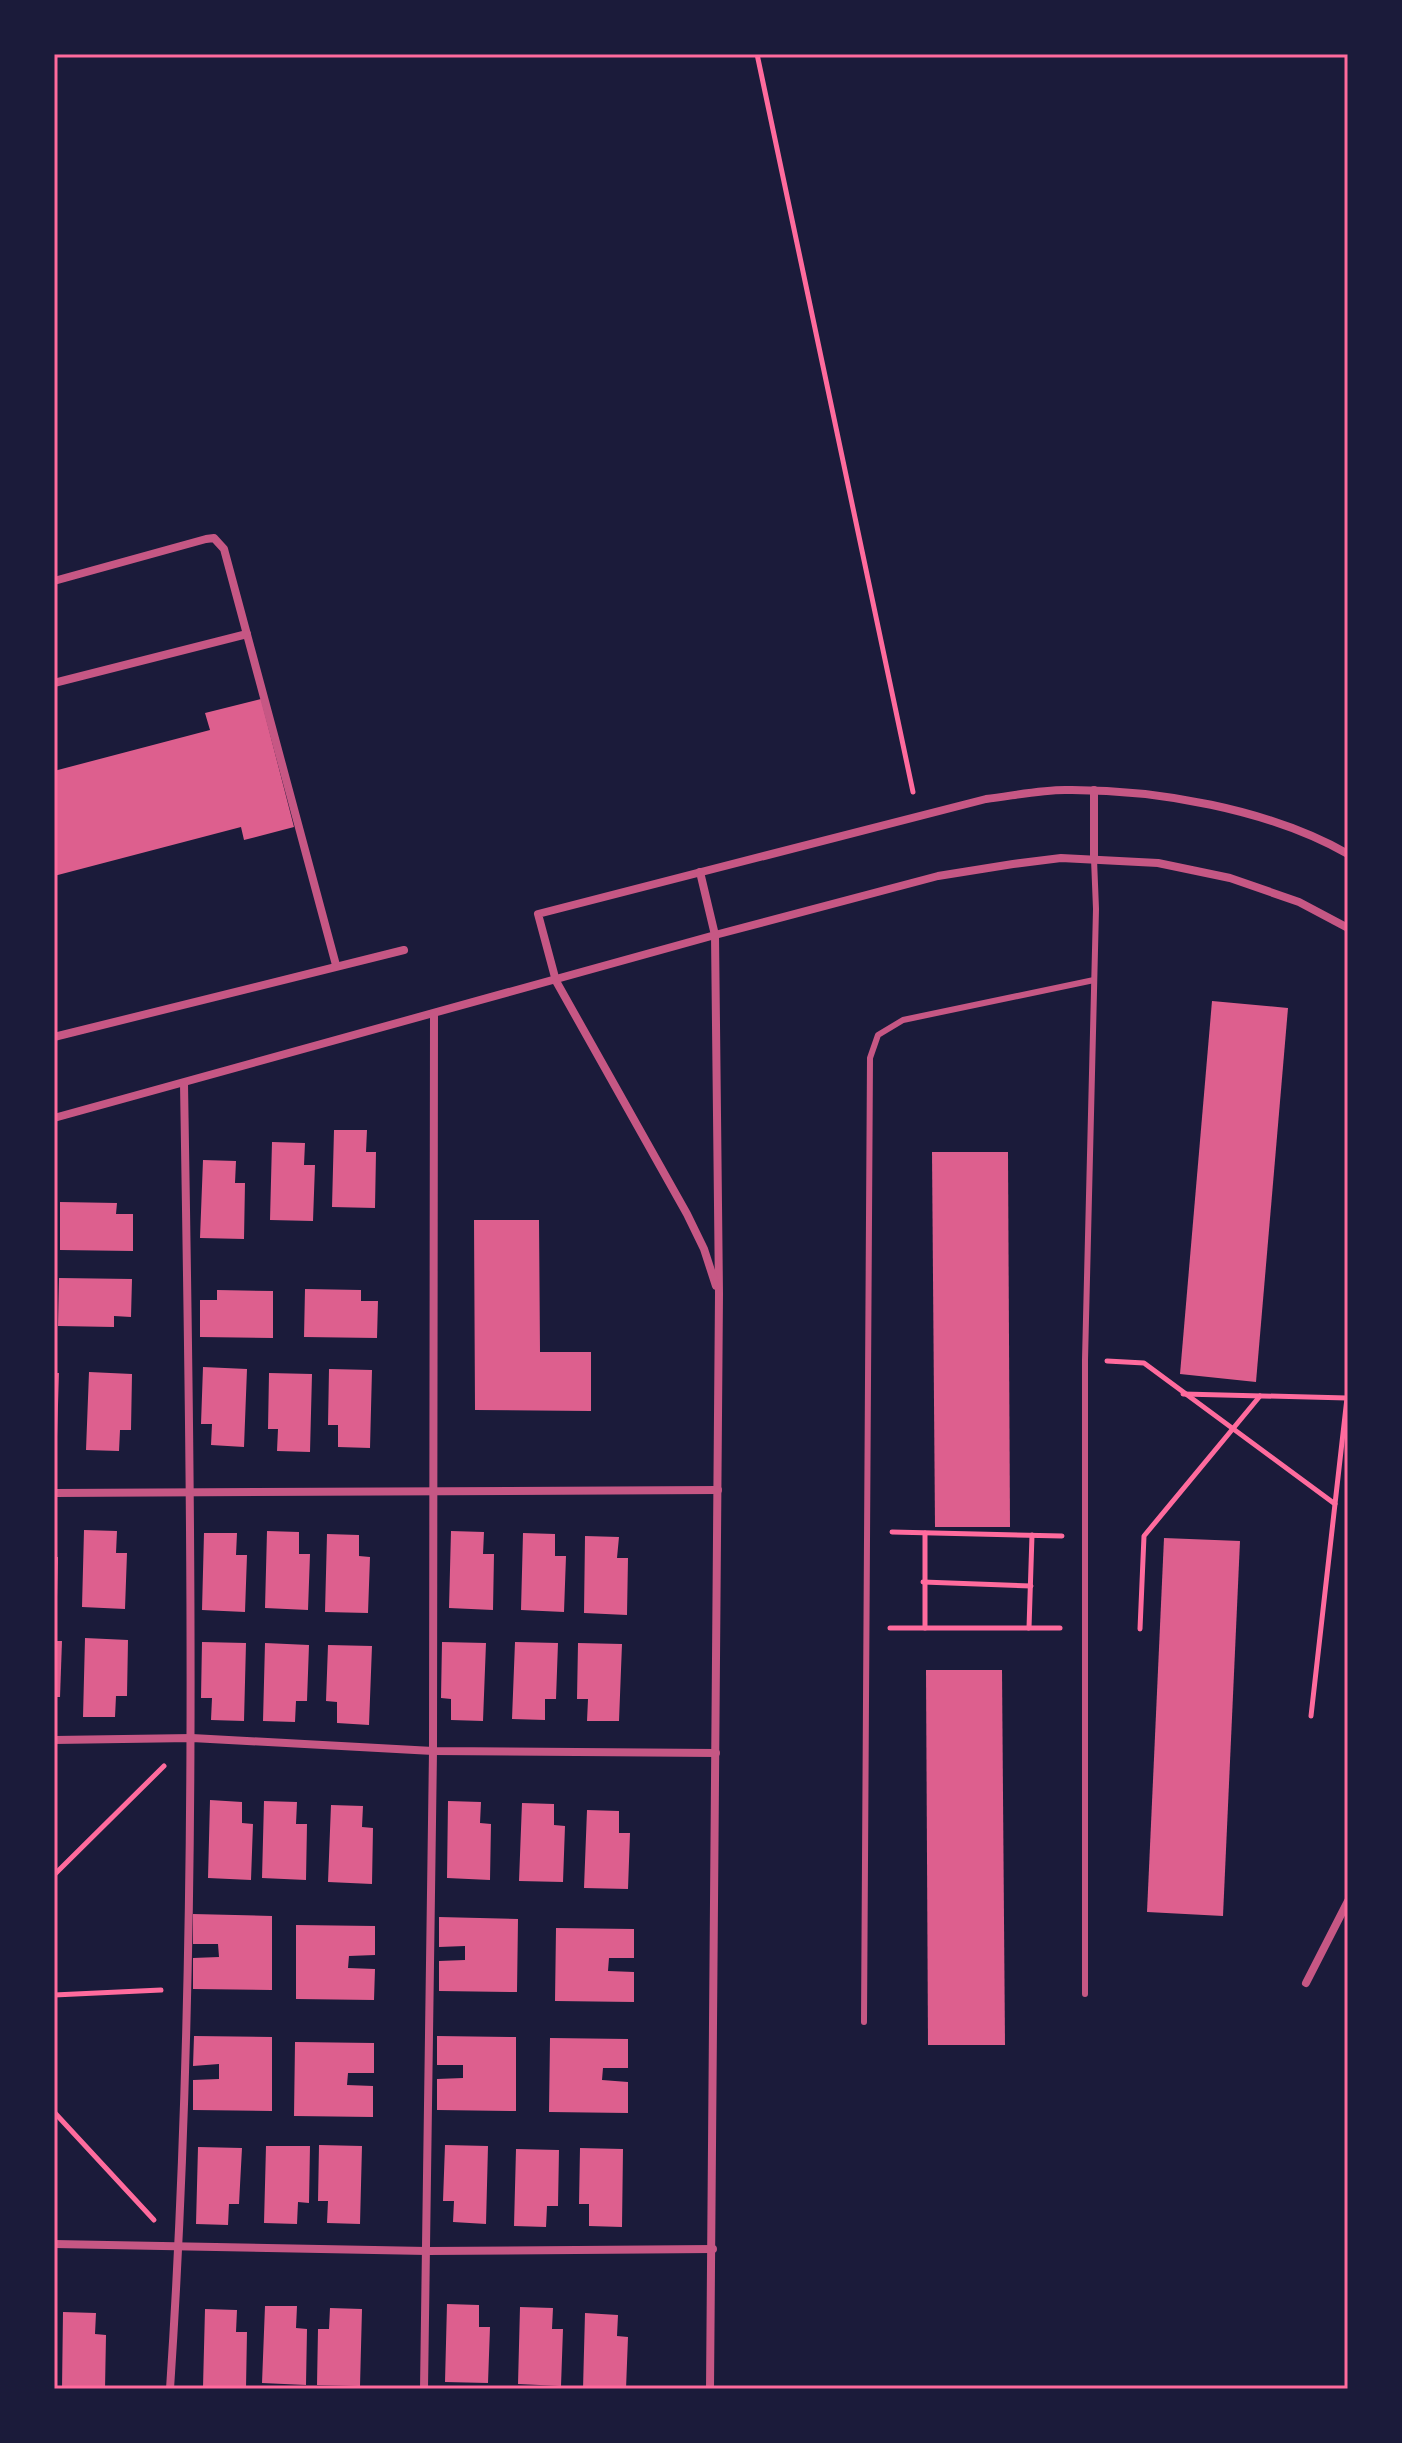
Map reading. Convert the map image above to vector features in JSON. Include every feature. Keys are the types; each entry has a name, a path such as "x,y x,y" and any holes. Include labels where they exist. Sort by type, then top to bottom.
{"street":[{"path":"54,581 214,538 224,549 336,965"},
{"path":"54,683 247,634"},
{"path":"719,1294 704,1249 687,1214 556,981 538,914 986,799 1062,790 1094,790 1203,802 1259,818 1348,854"},
{"path":"1094,790 1094,859"},
{"path":"54,1118 938,876 1061,858 1158,863 1230,878 1299,902 1348,928"},
{"path":"700,872 715,935 719,1294 710,2389"},
{"path":"54,1037 404,950"},
{"path":"424,2389 433,1751 434,1014"},
{"path":"170,2389 179,2247 192,1738 184,1083"},
{"path":"54,1493 718,1490"},
{"path":"54,1740 192,1738 433,1751 716,1753"},
{"path":"1306,1983 1348,1901"},
{"path":"54,2244 427,2251 713,2249"}],"lane":[{"path":"1085,1994 1085,1360 1094,859"},
{"path":"864,2022 870,1058 878,1035 903,1020 1094,980"}],"path":[{"path":"757,54 918,817"},
{"path":"1085,1360 1144,1363 1335,1504"},
{"path":"1183,1394 1348,1395 1311,1716"},
{"path":"1140,1629 1144,1536 1260,1396"},
{"path":"867,1532 1085,1536"},
{"path":"925,1533 925,1628"},
{"path":"1029,1628 1032,1535"},
{"path":"923,1582 1031,1586"},
{"path":"867,1628 1085,1628"},
{"path":"54,1875 192,1738"},
{"path":"54,1995 186,1989"},
{"path":"54,2112 179,2247"}],"building":[{"path":"261,699 294,827 244,840 241,827 54,876 54,771 210,730 205,713"},
{"path":"1212,1001 1288,1008 1256,1382 1180,1374"},
{"path":"334,1130 367,1130 366,1152 376,1152 375,1208 332,1207"},
{"path":"272,1142 305,1143 304,1165 315,1165 313,1221 270,1220"},
{"path":"932,1152 1008,1152 1010,1527 935,1527"},
{"path":"203,1160 236,1161 235,1183 245,1183 244,1239 200,1238"},
{"path":"60,1202 117,1203 116,1214 133,1214 133,1251 60,1250"},
{"path":"474,1220 539,1220 540,1352 591,1352 591,1411 475,1410"},
{"path":"59,1278 132,1279 131,1317 114,1316 114,1327 58,1326"},
{"path":"305,1289 361,1290 361,1301 378,1301 377,1338 304,1337"},
{"path":"217,1290 273,1291 273,1338 200,1337 200,1300 217,1300"},
{"path":"203,1367 247,1369 244,1447 211,1445 212,1424 201,1424"},
{"path":"329,1369 372,1370 370,1448 338,1447 338,1425 328,1425"},
{"path":"89,1372 132,1374 131,1430 120,1430 119,1451 86,1450"},
{"path":"54,1373 59,1373 57,1436 54,1436"},
{"path":"269,1373 312,1374 310,1452 277,1451 278,1429 268,1429"},
{"path":"84,1530 117,1531 116,1553 127,1553 125,1609 82,1607"},
{"path":"267,1531 299,1532 299,1554 310,1554 308,1610 265,1608"},
{"path":"451,1531 484,1532 483,1554 494,1554 493,1610 449,1608"},
{"path":"204,1533 237,1533 236,1555 247,1555 245,1612 202,1610"},
{"path":"523,1533 555,1534 555,1556 566,1556 564,1612 521,1610"},
{"path":"327,1534 359,1535 359,1556 370,1557 368,1613 325,1612"},
{"path":"585,1536 619,1537 617,1558 628,1558 627,1615 584,1613"},
{"path":"1164,1538 1240,1541 1223,1916 1147,1912"},
{"path":"54,1557 58,1557 57,1597 54,1597"},
{"path":"85,1638 128,1640 127,1696 116,1696 115,1717 83,1717"},
{"path":"54,1641 62,1641 60,1697 54,1697"},
{"path":"202,1642 246,1643 244,1721 211,1720 212,1698 201,1698"},
{"path":"442,1642 486,1643 483,1721 451,1720 451,1699 441,1698"},
{"path":"515,1642 558,1643 556,1699 545,1699 545,1720 512,1719"},
{"path":"265,1643 309,1645 307,1701 296,1701 295,1722 263,1721"},
{"path":"578,1643 622,1644 619,1721 587,1721 588,1699 577,1699"},
{"path":"328,1645 372,1646 369,1725 337,1723 337,1702 326,1701"},
{"path":"926,1670 1002,1670 1005,2045 928,2045"},
{"path":"210,1800 242,1802 242,1823 253,1824 251,1880 208,1878"},
{"path":"264,1801 297,1802 296,1824 307,1824 306,1880 262,1878"},
{"path":"448,1801 481,1802 480,1823 491,1824 490,1880 447,1878"},
{"path":"522,1803 554,1804 554,1825 565,1826 563,1882 519,1881"},
{"path":"331,1805 363,1806 362,1827 373,1828 372,1884 328,1882"},
{"path":"587,1810 619,1811 619,1833 630,1833 628,1889 584,1888"},
{"path":"193,1914 272,1916 272,1990 193,1989 193,1958 219,1957 218,1944 193,1944"},
{"path":"439,1917 518,1919 517,1992 439,1991 439,1961 465,1960 465,1946 439,1947"},
{"path":"296,1925 375,1926 375,1955 349,1956 348,1968 375,1969 374,2000 296,1999"},
{"path":"556,1928 634,1929 634,1958 609,1958 608,1971 634,1972 634,2002 555,2001"},
{"path":"194,2036 272,2037 272,2111 193,2110 193,2080 219,2079 219,2064 193,2066"},
{"path":"437,2036 516,2037 516,2111 437,2110 437,2079 463,2078 463,2065 437,2065"},
{"path":"550,2038 628,2039 628,2068 603,2068 602,2080 628,2082 628,2113 549,2112"},
{"path":"295,2042 374,2043 374,2073 348,2073 347,2085 373,2086 373,2117 294,2116"},
{"path":"319,2145 362,2146 360,2224 327,2223 328,2201 318,2201"},
{"path":"445,2145 488,2146 486,2224 453,2222 454,2201 443,2201"},
{"path":"266,2146 310,2146 309,2203 298,2202 297,2224 264,2223"},
{"path":"198,2147 242,2148 239,2204 229,2204 228,2225 196,2224"},
{"path":"580,2148 623,2149 622,2227 589,2226 589,2204 579,2204"},
{"path":"516,2149 559,2150 558,2206 547,2206 546,2227 514,2226"},
{"path":"447,2304 479,2305 479,2327 490,2327 488,2383 445,2382"},
{"path":"265,2306 297,2306 296,2328 307,2329 306,2385 262,2383"},
{"path":"520,2307 553,2308 552,2329 563,2329 561,2386 518,2384"},
{"path":"330,2308 362,2309 360,2386 317,2385 318,2329 329,2329"},
{"path":"205,2309 237,2310 236,2332 247,2332 246,2388 203,2387"},
{"path":"63,2312 96,2313 95,2334 106,2335 105,2389 62,2389"},
{"path":"585,2313 618,2315 617,2336 628,2337 626,2389 583,2389"}]}
